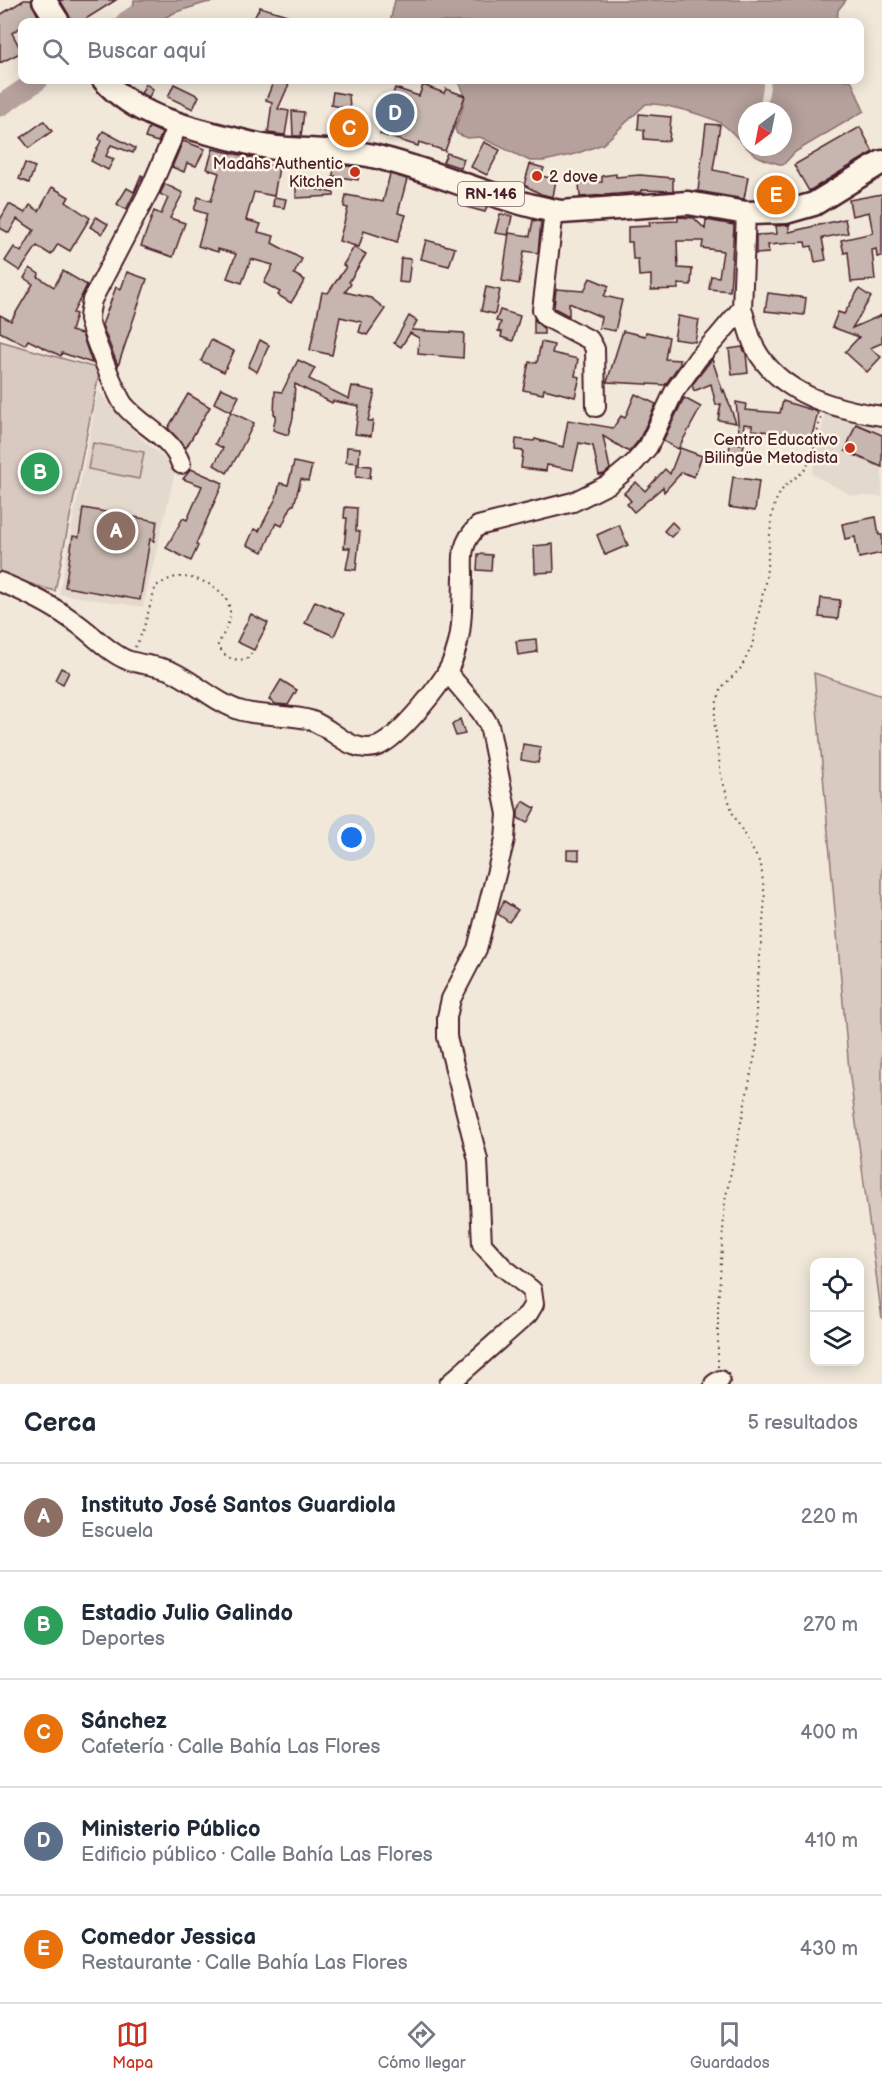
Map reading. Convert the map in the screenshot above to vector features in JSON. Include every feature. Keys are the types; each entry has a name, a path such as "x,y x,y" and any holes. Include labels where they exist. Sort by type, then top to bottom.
{"main road":[{"path":"44,0 55,18"},
{"name":"RN-146","path":"108,84 135,107 178,125 268,147 367,153 517,202 554,211 688,204 746,213 786,212 814,204 882,162"}],"street":[{"path":"178,125 151,188 92,300 89,319 115,390 123,404 167,441 178,453 182,464"},
{"path":"554,211 542,310 546,316 590,340 595,348 596,407"},
{"path":"746,213 742,308 754,346 764,363 784,380 823,404 851,412 882,416"},
{"path":"0,582 24,592 72,619 114,653 128,660 173,672 240,711 267,717 307,719 322,725 351,745 363,748 378,746 392,738 415,713 447,672 455,657 462,630 463,549 478,526 573,502 609,484 633,464 648,447 674,393 698,358 742,308"},
{"path":"447,672 481,712 489,725 507,814 505,839 488,911 477,949 451,999 447,1017 447,1037 478,1160 482,1244 503,1267 532,1290 534,1304 528,1314 449,1384"}],"path":[{"path":"717,1382 718,1307 725,1201 757,1045 756,1001 765,899 761,865 733,814 721,776 714,719 722,687 741,668 752,646 766,578 772,513 777,498 784,487 804,471 812,458 823,404"},
{"path":"128,660 142,634 156,586 175,576 195,579 213,586 225,598 230,614 218,645 224,656 233,660 247,659 254,650"}],"shaded area":[{"path":"134,0 223,0 205,3 164,18 139,18 135,16"},
{"path":"395,0 846,0 838,10 837,18 391,18"},
{"path":"459,84 853,84 864,111 792,155 792,102 738,102 738,139 722,124 707,117 662,105 646,104 603,144 575,154 544,161 530,161 480,137 468,138 457,134 455,129 464,97"},
{"path":"758,156 791,156 783,165"},
{"path":"0,341 100,369 55,591 0,575"},
{"path":"98,391 142,439 176,468 143,607 59,594"},
{"name":"Centro Educativo Bilingüe Metodista","path":"826,408 882,421 882,497 851,495 812,474"},
{"path":"93,443 144,452 139,479 88,469"},
{"path":"814,673 882,696 882,1319 849,1070"}],"pier":[{"path":"763,84 770,84 767,102 760,102"}],"building":[{"path":"24,0 31,0 38,16 18,18 18,29 12,33 18,44 18,54 0,63 0,15"},
{"path":"60,0 116,0 87,18 70,18"},
{"path":"260,7 287,15 286,18 254,18"},
{"path":"146,84 153,89 149,97 141,93"},
{"path":"174,84 199,96 193,109 168,97"},
{"path":"272,84 289,84 278,109 289,111 285,135 268,133 272,102 266,100"},
{"path":"423,85 444,93 446,89 465,96 445,151 419,142 418,146 380,134 395,88 419,96"},
{"path":"333,92 349,95 350,109 331,105"},
{"path":"292,111 304,112 301,136 293,136"},
{"path":"639,114 671,117 669,141 644,139 644,130 638,129"},
{"path":"44,121 52,131 29,148 21,138"},
{"path":"706,124 720,125 713,170 748,177 744,199 698,191"},
{"path":"149,127 162,133 158,142 145,138"},
{"path":"860,127 873,152 809,191 794,165"},
{"path":"103,131 135,148 133,153 111,145 106,156 114,159 108,170 91,161 101,141 99,139"},
{"path":"183,141 205,149 196,166 187,163 184,172 172,167"},
{"path":"484,142 500,150 487,175 471,167"},
{"path":"213,149 262,160 261,164 279,167 274,196 254,192 246,220 261,224 258,232 274,236 272,243 302,259 294,274 305,280 291,303 278,295 280,292 264,283 273,265 251,259 242,283 227,278 236,254 198,246 207,214 194,210 198,197 211,201 219,173 207,169"},
{"path":"447,153 464,159 461,168 443,162"},
{"path":"25,163 35,167 29,183 19,179"},
{"path":"530,164 544,168 541,176 556,179 553,197 541,194 524,185"},
{"path":"334,165 360,167 358,180 333,176"},
{"path":"390,174 407,179 398,213 406,215 397,242 364,231 359,247 339,241 348,208 344,207 346,195 383,202"},
{"path":"616,174 616,177 640,175 673,178 673,191 641,190 641,192 580,197 579,183 602,182 602,176"},
{"path":"141,175 143,176 126,210 117,204 127,188 134,192"},
{"path":"771,181 781,182 780,199 770,199"},
{"path":"165,184 183,193 170,218 185,223 173,257 141,246 154,211 161,214 168,198 160,194"},
{"path":"296,185 334,193 334,196 296,198"},
{"path":"52,187 69,197 66,202 90,218 70,251 58,244 51,255 37,246 20,271 5,261 14,247 21,252 34,230 17,219 9,233 0,228 0,220 9,204 25,213 30,205 39,211"},
{"path":"882,194 882,256 877,257 876,249 872,250 875,280 851,282 848,252 844,253 841,240 873,233 869,212 852,216 849,200"},
{"path":"274,197 286,199 284,208 273,206"},
{"path":"468,200 487,207 485,212 466,207"},
{"path":"500,214 512,216 508,235 495,233"},
{"path":"96,217 108,224 102,234 90,227"},
{"path":"678,217 694,218 705,229 706,220 734,225 730,291 709,289 711,276 719,277 723,251 702,248 703,241 677,241 678,268 692,269 691,285 678,284 678,289 651,290 651,275 639,276 638,259 633,259 632,242 628,242 628,227 650,226 649,222 678,221"},
{"path":"845,219 848,233 822,238 826,260 815,262 812,246 806,247 805,242 768,245 769,253 756,254 756,235 777,234 776,226 789,225 789,232"},
{"path":"533,220 541,222 538,253 524,251 519,284 502,281 509,233 530,236"},
{"path":"426,240 455,248 449,266 421,259"},
{"path":"354,247 366,254 345,292 371,298 385,309 367,335 359,332 362,322 340,317 332,355 310,350 322,292 328,293 346,267 343,265"},
{"path":"401,258 411,259 408,283 399,282"},
{"path":"30,268 39,274 38,277 54,287 63,271 87,285 73,313 76,314 71,331 82,334 92,363 62,353 61,356 28,340 25,345 0,332 0,315 11,321 33,284 24,278"},
{"path":"127,272 147,279 118,366 102,325 116,287 121,289"},
{"path":"590,278 609,286 604,296 622,300 615,331 599,328 601,317 569,303 569,316 554,308 556,289 584,291"},
{"path":"486,287 500,290 495,314 481,311"},
{"path":"859,289 871,297 852,328 882,315 882,343 870,348 881,357 867,372 845,352 859,337 832,327 838,312 844,314"},
{"path":"768,293 806,298 804,315 765,311"},
{"path":"500,310 520,316 513,341 501,337 502,332 498,331 501,322 496,321"},
{"path":"409,316 417,321 412,330 464,333 463,358 418,354 419,338 410,333 401,347 394,343"},
{"path":"678,316 699,320 695,342 674,339"},
{"path":"534,319 544,329 544,334 534,334"},
{"path":"623,331 645,336 646,332 669,337 665,359 680,360 680,364 665,385 607,382"},
{"path":"211,340 234,351 224,372 201,361"},
{"path":"260,340 269,345 257,372 248,367"},
{"path":"541,342 554,345 552,353 578,359 575,376 580,377 575,397 544,389 543,394 523,390 529,362 537,363"},
{"path":"742,347 746,354 748,373 732,375 729,349"},
{"path":"712,359 736,423 718,420 721,404 716,405 711,384 694,391 692,385"},
{"path":"298,360 315,368 309,379 349,399 352,386 375,391 368,421 373,421 371,436 355,434 359,406 333,401 332,403 295,384 293,418 288,435 273,430 276,415 274,414 275,391 282,392"},
{"path":"221,388 239,396 231,412 214,403"},
{"path":"188,394 210,407 186,448 168,428"},
{"path":"635,394 656,404 639,440 629,452 603,436 610,469 604,474 599,475 593,446 579,443 573,470 547,465 546,471 521,468 523,451 515,450 516,439 534,441 535,439 563,447 568,420 613,428 621,416 625,418"},
{"path":"684,398 701,407 678,449 663,441"},
{"path":"783,401 818,412 811,440 771,430 771,432 752,430 752,425 744,424 743,432 739,432 736,402 746,404 745,410 780,413"},
{"path":"231,412 254,423 227,473 214,465 223,448 215,444"},
{"path":"856,424 882,435 882,467 845,451"},
{"path":"730,443 744,444 742,456 729,454"},
{"path":"347,447 360,448 359,463 346,462"},
{"path":"680,448 702,456 694,477 682,472 664,492 663,487 634,512 627,504 631,501 624,493 636,482 645,491 665,469 670,474"},
{"path":"294,462 312,466 308,481 301,479 294,505 282,526 276,523 263,552 247,545 254,529 259,531 276,498 280,483 288,485"},
{"path":"357,465 371,466 370,478 356,477"},
{"path":"191,469 223,483 196,544 198,546 191,561 166,548 183,518 187,520 202,486 183,479"},
{"path":"733,477 759,481 755,511 729,507"},
{"path":"345,507 357,508 356,531 360,532 356,570 346,569 350,548 344,548 347,518 344,518"},
{"path":"83,508 157,521 154,541 150,539 140,600 65,587 73,536 79,537"},
{"path":"876,517 879,535 882,535 882,553 859,558 855,537 845,539 842,524"},
{"path":"672,522 679,529 671,537 664,531"},
{"path":"619,525 628,545 605,555 597,535"},
{"path":"553,544 554,572 535,573 534,546"},
{"path":"478,554 492,555 491,571 477,570"},
{"path":"821,598 840,600 838,619 819,617"},
{"path":"315,601 344,614 334,636 305,623"},
{"path":"251,614 268,623 254,650 237,642"},
{"path":"536,639 537,652 518,655 516,641"},
{"path":"61,668 69,672 63,684 55,680"},
{"path":"281,680 297,690 288,705 276,704 269,700"},
{"path":"460,719 465,734 456,736 452,725"},
{"path":"523,744 541,747 538,763 521,760"},
{"path":"523,801 535,808 527,823 518,818 518,810"},
{"path":"567,850 579,850 579,860 567,859"},
{"path":"504,901 518,910 509,922 498,914"}],"waterway":[{"path":"0,106 32,84"}],"place":[{"name":"Ministerio Público","path":"395,113"},
{"name":"Sánchez","path":"349,128"},
{"name":"Madahs Authentic Kitchen","path":"355,172"},
{"name":"2 dove","path":"537,176"},
{"name":"Comedor Jessica","path":"776,195"},
{"name":"Centro Educativo Bilingüe Metodista","path":"850,448"},
{"name":"Estadio Julio Galindo","path":"40,472"},
{"name":"Instituto José Santos Guardiola","path":"116,531"}]}
